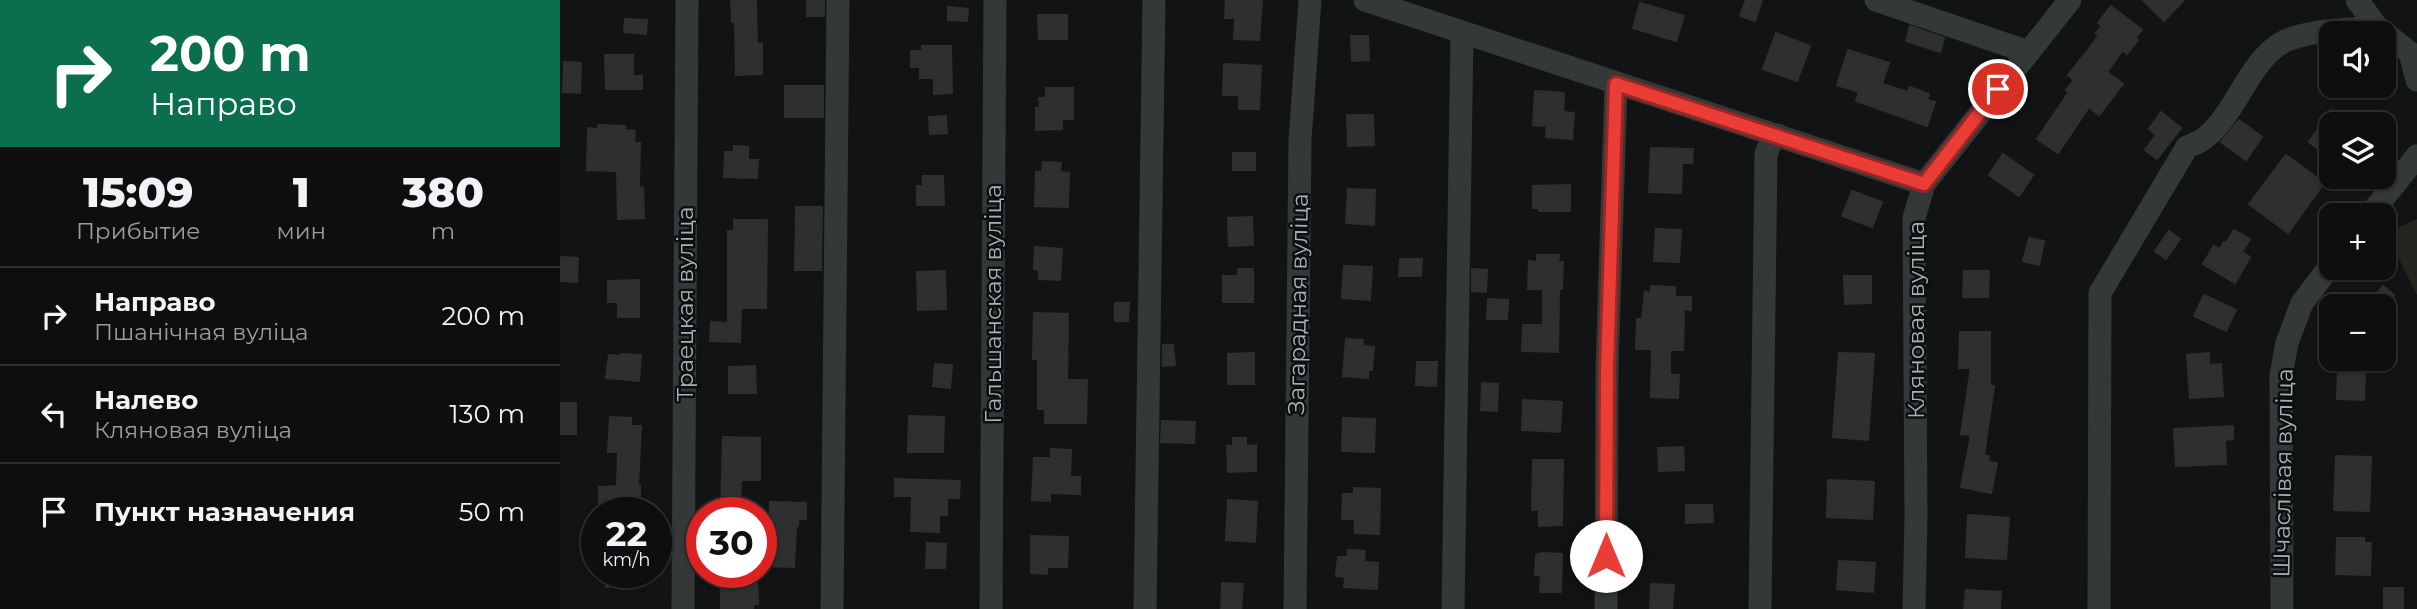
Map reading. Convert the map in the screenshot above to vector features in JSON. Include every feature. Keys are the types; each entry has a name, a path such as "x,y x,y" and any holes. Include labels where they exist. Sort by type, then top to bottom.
{"street":[{"name":"Траецкая вуліца","path":"683,609 687,0"},
{"path":"832,609 838,0"},
{"name":"Гальшанская вуліца","path":"990,609 995,0"},
{"path":"1146,609 1154,0"},
{"name":"Загарадная вуліца","path":"1295,609 1300,140 1310,0"},
{"path":"1366,0 1924,184"},
{"path":"1876,0 2028,52"},
{"name":"Кляновая вуліца","path":"1914,609 1914,218 1924,184 2070,0"},
{"path":"2357,0 2373,21"},
{"path":"1453,609 1462,33"},
{"path":"2099,609 2100,293 2187,147 2202,140 2220,121 2269,52 2285,41 2319,34"},
{"path":"2396,41 2413,53 2417,80"},
{"path":"1605,609 1607,369 1616,84"},
{"path":"1760,609 1766,155 1770,144 1778,135"},
{"path":"2380,203 2417,156"},
{"name":"Шчаслівая вуліца","path":"2282,609 2281,375 2287,343 2302,303 2320,280"}],"shaded area":[{"path":"2417,219 2417,295 2396,253 2396,228"}],"building":[{"path":"731,0 756,0 757,44 762,44 762,74 736,75 735,22 732,22"},
{"path":"807,0 824,0 824,16 807,16"},
{"path":"1226,0 1262,0 1259,40 1234,39 1235,18 1225,18"},
{"path":"1746,0 1762,0 1755,21 1740,16"},
{"path":"2143,0 2184,0 2164,21"},
{"path":"1640,3 1684,16 1676,41 1633,28"},
{"path":"2111,6 2142,30 2127,54 2123,50 2107,72 2123,84 2099,115 2089,107 2058,153 2037,139 2069,92 2066,90 2074,80 2068,75 2099,34 2096,33 2102,26 2098,23"},
{"path":"948,7 968,9 967,21 948,20"},
{"path":"1038,15 1067,15 1067,39 1039,39"},
{"path":"625,19 647,20 646,34 624,32"},
{"path":"1910,26 1944,38 1940,52 1906,41"},
{"path":"1776,33 1810,46 1797,81 1763,69"},
{"path":"1351,36 1368,36 1369,60 1352,61"},
{"path":"922,46 951,46 952,93 934,94 934,78 920,78 920,67 911,67 911,51 922,51"},
{"path":"1848,50 1889,63 1882,84 1908,92 1910,87 1929,94 1927,100 1935,102 1927,126 1856,101 1859,92 1837,85"},
{"path":"605,55 633,55 633,76 642,76 642,89 606,89"},
{"path":"564,62 581,63 580,93 563,92"},
{"path":"1224,64 1261,66 1259,109 1239,109 1239,95 1223,95"},
{"path":"785,86 823,86 823,117 785,117"},
{"path":"1046,88 1073,88 1073,119 1062,119 1062,129 1036,130 1036,108 1040,108 1039,98 1046,98"},
{"path":"1535,91 1564,93 1563,112 1574,113 1572,139 1546,137 1547,126 1533,125"},
{"path":"2161,112 2181,128 2157,159 2145,150 2156,135 2149,129"},
{"path":"1347,115 1373,115 1374,145 1348,146"},
{"path":"946,116 947,133 930,134 929,117"},
{"path":"2239,120 2262,137 2246,160 2221,142"},
{"path":"598,125 625,126 625,130 635,131 634,143 640,143 639,188 643,187 644,218 618,219 617,171 587,170 588,128 598,129"},
{"path":"2319,128 2319,149 2309,142"},
{"path":"734,146 748,147 748,160 758,160 757,178 724,177 725,152 734,152"},
{"path":"1651,148 1693,149 1692,163 1682,163 1681,193 1649,192"},
{"path":"1233,153 1255,153 1255,170 1233,170"},
{"path":"2003,154 2033,175 2019,196 1989,175"},
{"path":"2286,155 2319,179 2320,189 2288,233 2249,204"},
{"path":"1043,162 1061,163 1060,172 1069,173 1068,207 1035,206 1036,172 1042,172"},
{"path":"923,176 943,176 944,205 917,205 917,186 923,186"},
{"path":"1570,185 1570,211 1539,211 1539,208 1533,208 1533,186"},
{"path":"1348,189 1375,190 1374,225 1346,223"},
{"path":"1852,191 1882,202 1872,227 1842,216"},
{"path":"796,207 822,207 821,270 795,270"},
{"path":"1252,217 1253,245 1229,246 1228,218"},
{"path":"734,220 767,220 766,308 741,308 740,342 710,341 711,322 728,323 728,231 734,231"},
{"path":"1656,229 1681,230 1679,262 1654,261"},
{"path":"2234,230 2250,239 2242,252 2250,257 2235,283 2203,264 2214,246 2220,249"},
{"path":"2169,231 2180,239 2166,259 2155,251"},
{"path":"2029,238 2044,241 2039,265 2023,261"},
{"path":"1035,247 1062,249 1060,280 1039,279 1039,270 1034,269"},
{"path":"1537,255 1559,255 1558,262 1563,262 1562,289 1559,289 1558,352 1522,351 1523,325 1543,325 1543,289 1528,289 1529,261 1537,262"},
{"path":"560,257 578,258 577,282 560,281"},
{"path":"1400,259 1422,259 1421,276 1399,276"},
{"path":"1344,266 1372,267 1370,300 1342,298"},
{"path":"1238,269 1253,269 1253,302 1223,302 1223,276 1238,276"},
{"path":"1472,269 1487,270 1486,292 1472,291"},
{"path":"945,271 946,309 918,310 917,272"},
{"path":"1964,271 1989,271 1988,297 1963,297"},
{"path":"1844,276 1871,276 1871,303 1845,304"},
{"path":"639,280 639,317 618,317 618,302 608,302 608,281"},
{"path":"1651,286 1675,287 1675,297 1691,297 1691,310 1684,309 1683,350 1670,350 1670,375 1679,375 1678,398 1651,397 1652,349 1636,349 1637,319 1642,319 1645,292 1651,293"},
{"path":"2383,286 2393,294 2377,294"},
{"path":"2204,295 2236,310 2226,331 2194,316"},
{"path":"1488,299 1508,300 1507,319 1487,319"},
{"path":"1115,303 1129,303 1128,321 1115,321"},
{"path":"1034,313 1068,314 1067,380 1087,380 1086,423 1045,423 1045,409 1038,409 1038,359 1033,359"},
{"path":"1960,332 1990,332 1990,386 1994,386 1984,455 1989,456 1988,462 1997,463 1991,493 1961,487 1971,435 1961,434 1971,368 1959,368"},
{"path":"1346,339 1363,340 1362,346 1374,347 1372,370 1368,370 1368,378 1343,376"},
{"path":"1163,345 1173,345 1175,365 1163,366"},
{"path":"1254,353 1254,384 1228,384 1228,354"},
{"path":"1839,353 1874,354 1868,440 1833,437"},
{"path":"2209,353 2209,365 2221,364 2223,396 2190,398 2187,355"},
{"path":"609,355 641,355 639,381 606,378"},
{"path":"1417,362 1437,362 1436,386 1416,385"},
{"path":"935,364 952,365 950,388 933,386"},
{"path":"755,366 756,393 729,393 729,367"},
{"path":"2338,371 2365,373 2364,400 2337,399"},
{"path":"1482,383 1498,384 1497,411 1481,410"},
{"path":"1523,400 1562,402 1560,432 1522,430"},
{"path":"560,403 576,403 576,434 560,434"},
{"path":"909,416 944,417 943,452 908,452"},
{"path":"610,417 631,418 631,426 641,426 638,486 640,497 599,497 599,487 617,486 618,452 608,452"},
{"path":"1343,418 1375,419 1374,452 1342,451"},
{"path":"1162,421 1195,422 1194,443 1161,442"},
{"path":"2233,426 2233,439 2225,440 2226,464 2176,466 2174,429"},
{"path":"723,437 760,438 760,480 741,480 740,497 721,497"},
{"path":"1233,438 1246,438 1246,446 1256,445 1256,471 1228,472 1227,446 1233,446"},
{"path":"1683,447 1684,470 1659,471 1658,448"},
{"path":"1051,449 1071,450 1070,477 1080,477 1080,494 1050,493 1050,501 1032,500 1034,458 1051,458"},
{"path":"2336,456 2371,457 2369,511 2334,510"},
{"path":"1533,460 1563,460 1562,525 1539,526 1539,510 1532,510"},
{"path":"895,479 960,481 959,498 947,498 947,515 939,515 939,532 911,531 912,496 895,496"},
{"path":"1828,480 1874,482 1872,519 1827,517"},
{"path":"1354,488 1380,489 1379,534 1355,533 1355,519 1342,519 1343,494 1354,494"},
{"path":"1228,500 1257,502 1255,542 1226,540"},
{"path":"777,502 806,503 806,519 798,519 798,526 796,525 794,567 777,566"},
{"path":"1686,505 1712,505 1713,522 1686,523"},
{"path":"1968,515 2009,518 2006,559 1966,557"},
{"path":"1031,536 1068,537 1067,567 1047,567 1047,574 1031,573"},
{"path":"2337,538 2364,538 2364,543 2371,543 2370,575 2336,574"},
{"path":"927,543 946,544 945,568 926,568"},
{"path":"1348,550 1365,551 1364,562 1378,563 1377,589 1344,587 1345,577 1336,576 1338,557 1348,557"},
{"path":"1562,554 1561,592 1540,592 1541,576 1535,575 1536,555"},
{"path":"1839,561 1875,563 1873,592 1837,589"},
{"path":"1222,583 1243,584 1241,609 1221,609"},
{"path":"1651,584 1674,585 1672,609 1650,609"},
{"path":"757,588 758,604 753,604 753,609 721,609 721,589"},
{"path":"2384,588 2403,588 2403,609 2384,609"},
{"path":"1966,590 2001,592 2000,609 1964,609"}],"route":[{"path":"1606,556 1607,369 1616,84 1924,184 1998,89"}]}
